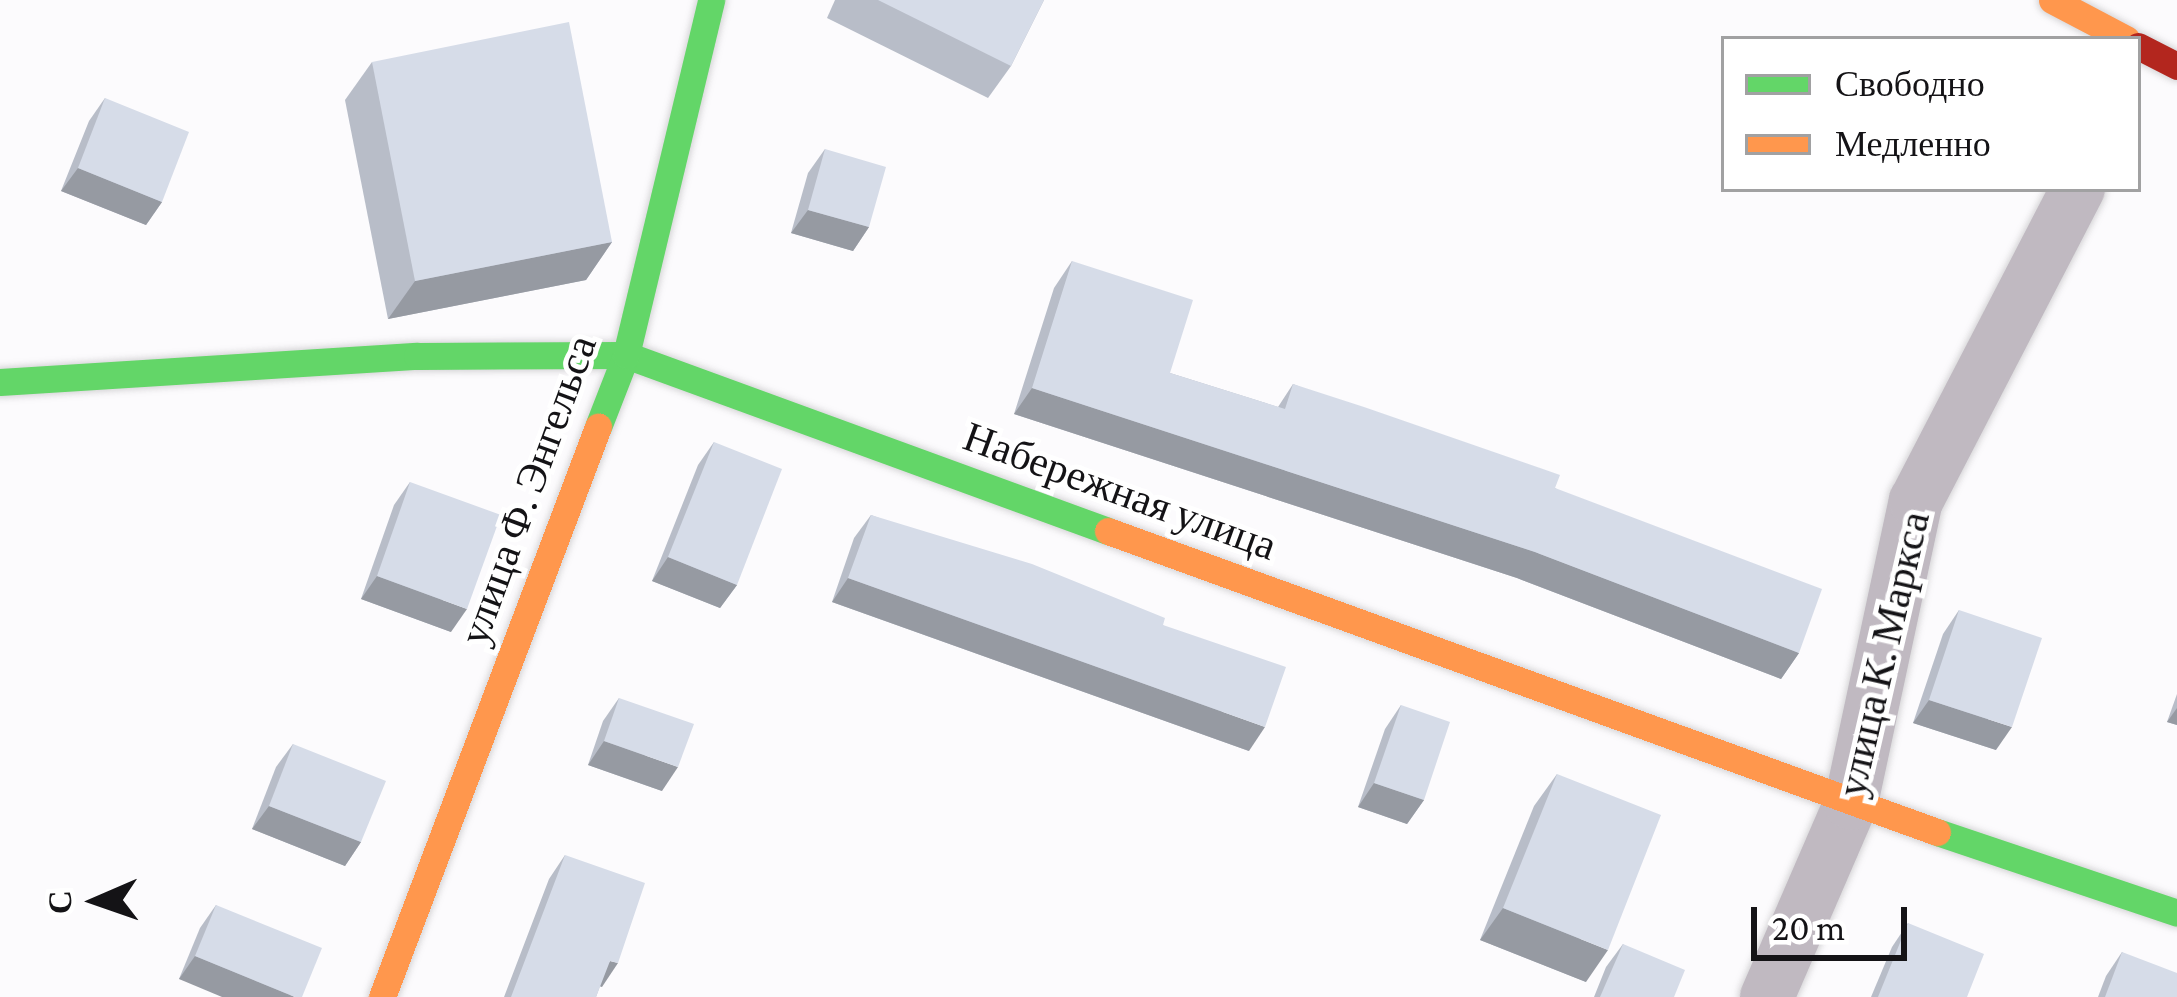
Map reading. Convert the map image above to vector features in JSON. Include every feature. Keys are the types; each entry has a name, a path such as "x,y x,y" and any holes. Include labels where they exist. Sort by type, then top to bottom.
{"main road":[{"name":"улица Ф. Энгельса","path":"382,997 626,355 711,0"},
{"path":"2052,0 2114,36"},
{"name":"Набережная улица","path":"0,382 53,385 417,356 626,355 1851,803 2177,914"}],"street":[{"name":"улица К. Маркса","path":"1767,997 1851,803 1916,501 2076,192"}],"building":[{"path":"878,0 1044,0 1011,66"},
{"path":"569,22 612,242 415,281 372,62"},
{"path":"105,98 189,132 162,202 78,168"},
{"path":"825,149 886,167 869,227 808,210"},
{"path":"1072,261 1193,300 1170,373 1285,409 1293,384 1364,407 1560,475 1555,488 1822,589 1799,653 1535,552 1032,388"},
{"path":"714,442 782,469 737,585 668,557"},
{"path":"410,482 501,515 467,609 377,576"},
{"path":"871,515 1032,564 1165,618 1163,625 1286,667 1265,727 848,578"},
{"path":"1959,610 2042,638 2012,727 1929,700"},
{"path":"619,698 694,724 678,767 604,741"},
{"path":"1401,705 1450,722 1424,800 1374,783"},
{"path":"293,744 386,781 361,842 269,806"},
{"path":"1557,774 1661,815 1608,950 1503,908"},
{"path":"565,855 645,883 618,963 610,961 596,997 511,997"},
{"path":"216,905 322,948 302,997 195,956"},
{"path":"1908,923 1984,954 1967,997 1878,997"},
{"path":"1623,944 1685,970 1674,997 1600,997"},
{"path":"2122,952 2177,973 2177,997 2105,997"}],"traffic: fast":[{"path":"598,427 626,355 711,0"},
{"path":"0,382 417,356 626,355 1108,531"},
{"path":"1937,832 2177,913"}],"traffic: slow":[{"path":"2052,0 2120,36"},
{"path":"382,997 598,427"},
{"path":"1108,531 1937,832"}],"traffic: jam":[{"path":"2141,48 2177,66"}]}
